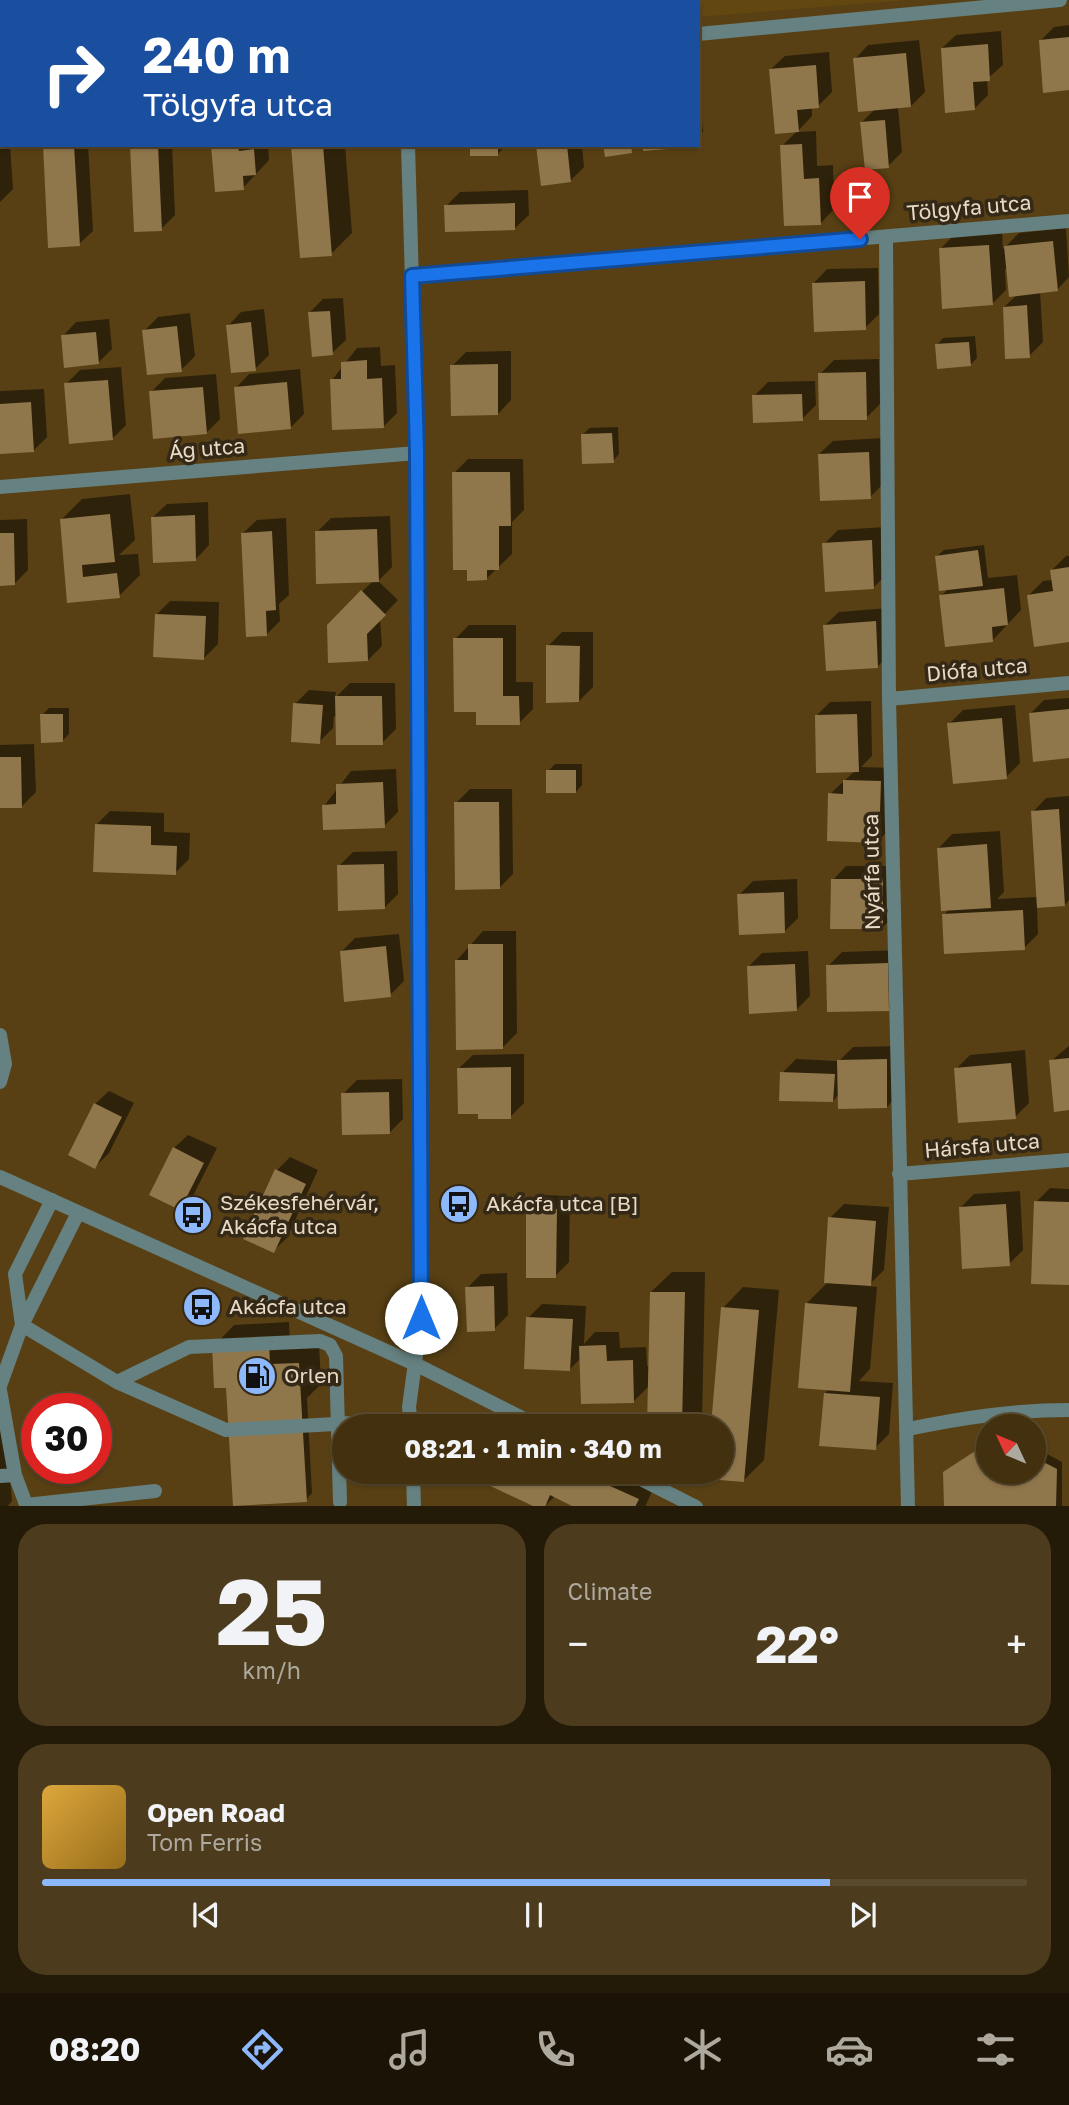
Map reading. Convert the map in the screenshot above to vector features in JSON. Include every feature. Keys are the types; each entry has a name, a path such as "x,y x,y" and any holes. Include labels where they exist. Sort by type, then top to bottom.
{"street":[{"path":"700,33 1060,0"},
{"path":"408,147 417,453 421,1318 410,1414"},
{"name":"Tölgyfa utca","path":"412,276 1069,221"},
{"name":"Nyárfa utca","path":"886,236 889,699 908,1506"},
{"name":"Ág utca","path":"0,487 417,453"},
{"name":"Diófa utca","path":"889,699 1069,683"},
{"path":"0,1035 5,1064 0,1082"},
{"name":"Hársfa utca","path":"899,1174 1069,1160"},
{"path":"0,1177 415,1364 514,1414"},
{"path":"22,1325 15,1275 52,1200"},
{"path":"78,1213 22,1325 0,1388 8,1475 27,1506 155,1491"},
{"path":"22,1325 117,1382 226,1430 332,1424"},
{"path":"117,1382 189,1347 320,1341 330,1345 336,1356 338,1414"},
{"path":"399,1414 409,1407"},
{"path":"908,1429 996,1413 1069,1410"},
{"path":"340,1484 340,1502"},
{"path":"413,1484 414,1506"},
{"path":"650,1484 693,1506"}],"shaded area":[{"path":"700,0 907,0 700,17"}],"building":[{"path":"1069,37 1069,90 1043,93 1039,40"},
{"path":"988,44 990,81 973,82 975,110 945,113 941,48"},
{"path":"906,53 911,107 858,112 853,58"},
{"path":"816,65 819,108 797,110 799,132 775,134 769,69"},
{"path":"885,120 889,168 865,170 860,122"},
{"path":"802,144 804,179 819,178 821,225 784,226 780,145"},
{"path":"43,147 74,147 80,246 48,248"},
{"path":"130,147 158,147 162,231 134,232"},
{"path":"211,147 238,147 239,151 254,149 256,175 243,176 244,190 215,192"},
{"path":"291,147 323,147 332,256 300,258"},
{"path":"470,147 498,147 498,156 470,156"},
{"path":"536,147 567,147 571,182 541,186"},
{"path":"603,147 631,147 632,153 605,157"},
{"path":"643,147 692,147 643,151"},
{"path":"515,203 515,230 445,232 444,205"},
{"path":"1053,241 1058,291 1009,297 1004,246"},
{"path":"989,245 993,305 942,309 939,248"},
{"path":"865,281 866,330 814,332 812,283"},
{"path":"1027,305 1030,358 1005,359 1003,307"},
{"path":"330,311 333,355 312,357 308,312"},
{"path":"251,322 256,371 231,373 226,325"},
{"path":"177,326 182,372 147,375 142,330"},
{"path":"96,332 99,364 64,368 61,335"},
{"path":"969,342 971,366 937,369 935,344"},
{"path":"367,360 367,379 382,378 384,428 332,430 330,379 341,379 341,362"},
{"path":"498,364 498,415 451,416 450,365"},
{"path":"866,372 867,420 819,420 818,373"},
{"path":"108,380 113,440 69,444 64,383"},
{"path":"287,382 291,429 238,434 234,387"},
{"path":"203,387 207,434 153,439 149,391"},
{"path":"802,394 803,421 753,423 752,395"},
{"path":"31,402 34,452 0,454 0,404"},
{"path":"612,433 614,463 582,464 581,434"},
{"path":"869,452 871,499 820,501 818,454"},
{"path":"452,472 510,472 511,526 499,526 499,570 487,570 487,580 467,581 467,570 453,570"},
{"path":"110,514 115,562 82,565 83,577 117,573 120,598 67,603 60,519"},
{"path":"195,515 196,561 153,563 151,517"},
{"path":"377,529 379,582 316,584 315,531"},
{"path":"272,531 276,610 266,611 267,636 246,637 241,533"},
{"path":"0,533 14,533 15,585 0,586"},
{"path":"872,540 874,589 825,592 822,543"},
{"path":"978,550 983,586 939,591 935,556"},
{"path":"1069,567 1069,642 1034,647 1027,595 1053,591 1050,570"},
{"path":"1004,588 1008,625 992,627 993,642 945,647 939,595"},
{"path":"361,590 386,615 367,634 368,661 328,663 327,625"},
{"path":"155,614 206,616 204,660 153,657"},
{"path":"876,621 878,668 826,671 823,625"},
{"path":"453,638 503,638 503,696 519,696 520,725 476,725 476,712 454,712"},
{"path":"546,645 580,646 579,702 546,703"},
{"path":"335,696 382,696 383,745 336,745"},
{"path":"293,703 323,705 320,744 291,742"},
{"path":"1069,709 1069,758 1033,762 1029,713"},
{"path":"40,714 63,714 63,742 41,743"},
{"path":"857,714 859,772 816,773 815,715"},
{"path":"1002,718 1007,779 953,784 947,723"},
{"path":"0,757 21,757 22,808 0,808"},
{"path":"546,770 576,770 576,793 546,793"},
{"path":"843,780 881,781 879,843 827,841 828,793 843,794"},
{"path":"383,782 385,828 323,830 322,805 336,804 336,784"},
{"path":"454,802 499,802 500,889 455,890"},
{"path":"1059,809 1065,906 1037,908 1031,811"},
{"path":"95,824 151,826 151,845 177,846 176,875 93,872"},
{"path":"987,844 991,908 941,911 937,848"},
{"path":"384,864 385,909 338,911 337,865"},
{"path":"831,879 883,879 883,929 830,929"},
{"path":"784,892 785,933 739,935 737,894"},
{"path":"1023,910 1025,950 944,954 942,914"},
{"path":"468,944 503,944 503,1049 456,1050 455,960 468,960"},
{"path":"386,946 391,997 344,1002 340,951"},
{"path":"888,963 889,1011 827,1012 826,965"},
{"path":"795,964 797,1011 749,1014 747,966"},
{"path":"1069,1058 1069,1110 1054,1112 1049,1060"},
{"path":"887,1059 887,1108 838,1109 837,1060"},
{"path":"1011,1063 1016,1119 958,1123 954,1068"},
{"path":"511,1067 511,1119 478,1119 478,1114 458,1114 457,1068"},
{"path":"780,1072 835,1074 833,1102 779,1101"},
{"path":"389,1092 390,1134 342,1135 341,1093"},
{"path":"94,1103 122,1117 95,1169 68,1155"},
{"path":"173,1147 204,1163 180,1210 149,1195"},
{"path":"275,1169 306,1184 274,1253 243,1239"},
{"path":"1034,1201 1069,1202 1069,1285 1031,1284"},
{"path":"1006,1204 1010,1266 962,1269 959,1207"},
{"path":"526,1208 557,1209 556,1278 526,1278"},
{"path":"828,1217 876,1221 871,1286 824,1283"},
{"path":"494,1286 495,1331 467,1332 465,1287"},
{"path":"650,1292 685,1292 682,1414 647,1414"},
{"path":"805,1303 857,1307 850,1392 798,1388"},
{"path":"721,1307 759,1310 744,1482 734,1481 734,1414 712,1414"},
{"path":"526,1317 573,1319 570,1371 524,1369"},
{"path":"269,1342 270,1364 299,1363 307,1502 233,1506 226,1388 214,1388 212,1345"},
{"path":"606,1345 607,1361 633,1360 634,1403 581,1404 579,1346"},
{"path":"824,1393 880,1397 876,1450 819,1446"},
{"path":"976,1450 976,1484 1046,1484 1046,1463 1057,1469 1056,1506 944,1506 943,1472"},
{"path":"486,1484 606,1484 639,1499 636,1506 572,1506 550,1495 545,1506 533,1506"}],"place":[{"name":"Akácfa utca [B]","path":"459,1204"},
{"name":"Székesfehérvár, Akácfa utca","path":"193,1215"},
{"name":"Akácfa utca","path":"202,1307"},
{"name":"Orlen","path":"257,1376"}],"route":[{"path":"421,1318 417,453 412,276 860,239"}]}
